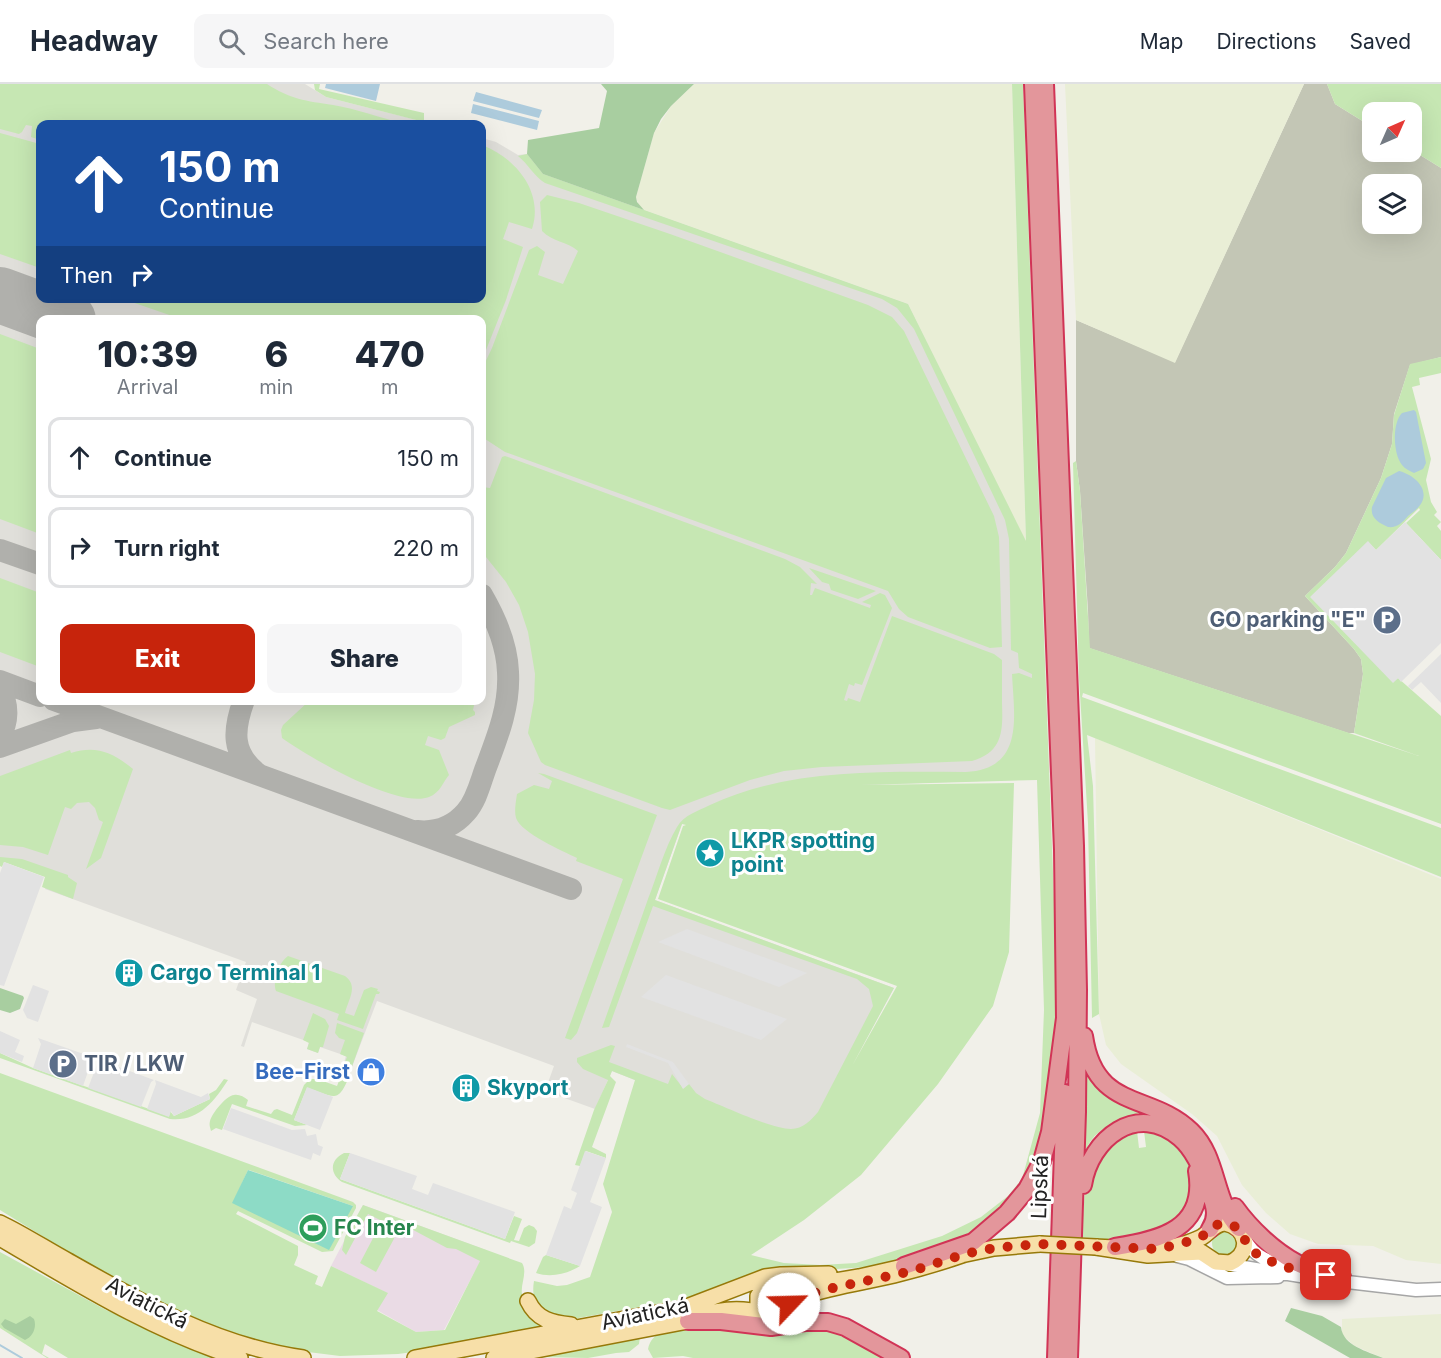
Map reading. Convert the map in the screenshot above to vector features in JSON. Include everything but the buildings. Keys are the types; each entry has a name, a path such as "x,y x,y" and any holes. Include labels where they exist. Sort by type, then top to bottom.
{"highway":[{"path":"904,1266 973,1242 1007,1213 1028,1189 1042,1161 1050,1132 1065,1017 1063,850 1054,681 1033,84"},
{"path":"1045,84 1074,812 1078,990 1085,1041 1102,1080 1122,1097 1156,1110 1184,1125 1201,1142 1214,1171 1238,1211 1279,1251 1304,1266 1342,1277"},
{"name":"Lipská","path":"1069,1358 1078,1079 1078,990"},
{"name":"Lipská","path":"1056,1358 1064,1176 1065,1017"},
{"path":"1074,1234 1086,1169 1097,1148 1110,1134 1128,1126 1153,1125 1173,1133 1189,1148 1200,1166 1216,1216 1209,1231"},
{"path":"1115,1247 1149,1242 1162,1237 1180,1226 1190,1215 1199,1186 1196,1166 1189,1148"},
{"path":"1214,1171 1226,1212 1242,1234"},
{"path":"777,1314 808,1313 835,1317 874,1337 898,1356"},
{"path":"686,1315 771,1327 813,1322 828,1323 845,1327 898,1356"}],"main road":[{"path":"686,1315 695,1308 741,1299 772,1285 794,1288 860,1277 874,1272 994,1248 1040,1244 1115,1247 1144,1250 1165,1249 1194,1240 1216,1225 1225,1223 1242,1234 1244,1251 1239,1258 1230,1263 1215,1260 1200,1252 1170,1255 1133,1254 1096,1247"},
{"name":"Aviatická","path":"1,1227 92,1290 182,1336 240,1358"},
{"name":"Aviatická","path":"1,1227 197,1329 249,1347 303,1358"},
{"path":"1209,1231 1205,1239 1205,1247 1215,1260"},
{"path":"0,1247 52,1276 92,1290"},
{"path":"764,1288 757,1300 760,1310 777,1314 804,1296 845,1284 912,1271 965,1254"},
{"name":"Aviatická","path":"494,1358 686,1315 773,1276 874,1272"},
{"path":"777,1314 790,1299 788,1293 780,1286"},
{"path":"528,1301 535,1311 549,1322 589,1326"},
{"name":"Aviatická","path":"415,1358 589,1326 686,1315 697,1317 738,1309 777,1314"}],"street":[{"path":"1242,1234 1254,1253 1274,1263 1302,1271 1441,1289"},
{"path":"1170,1255 1184,1257 1216,1274 1232,1279 1313,1278"},
{"path":"1215,1260 1313,1278 1416,1290 1441,1289"}],"shaded area":[{"path":"0,84 305,84 326,97 417,120 36,120 36,303 486,303 486,139 496,142 518,155 527,154 543,174 908,304 1026,543 1037,779 774,788 682,824 655,900 894,988 806,1148 612,1071 595,1109 545,1091 554,1066 377,1001 350,1072 341,1072 346,1056 320,1047 318,1053 307,1049 309,1042 252,1022 244,1047 241,1046 257,999 236,990 246,962 45,889 49,876 0,860"},
{"path":"694,84 1012,84 1026,543 908,304 644,210 639,206 636,197 654,133 671,106"},
{"path":"1065,84 1304,84 1175,363 1076,320"},
{"path":"1304,84 1327,84 1335,104 1362,121 1362,162 1422,162 1422,156 1441,168 1441,357 1410,365 1394,414 1392,444 1381,478 1346,553 1305,596 1361,659 1363,674 1354,733 1348,733 1089,648 1080,491 1076,461 1076,320 1175,362"},
{"name":"GO parking \"E\"","path":"1405,522 1441,560 1441,643 1401,682 1398,678 1393,683 1310,597 1368,541 1376,550"},
{"path":"1441,654 1441,703 1421,682 1412,690 1408,686"},
{"path":"1095,738 1441,879 1441,1264 1406,1260 1373,1246 1318,1244 1290,1234 1266,1213 1242,1185 1217,1136 1192,1114 1121,1064 1106,1045 1099,1014"},
{"path":"4,862 44,877 4,986 0,985 0,873"},
{"path":"687,929 807,973 779,987 658,942"},
{"path":"666,975 787,1019 761,1040 641,997"},
{"path":"33,985 49,991 38,1022 27,1018 23,1010"},
{"path":"0,1031 20,1040 15,1052 24,1056 22,1062 0,1053"},
{"name":"TIR / LKW","path":"38,1038 95,1058 92,1060 83,1086 33,1068 41,1044"},
{"path":"627,1044 673,1062 689,1084 683,1089 668,1063 626,1047"},
{"path":"97,1059 154,1080 151,1082 141,1107 88,1088 98,1062"},
{"path":"155,1080 201,1097 208,1093 210,1099 174,1116 171,1111 169,1117 147,1109 156,1084"},
{"path":"307,1087 333,1097 320,1130 294,1120"},
{"path":"231,1108 292,1130 305,1129 307,1136 316,1134 318,1145 323,1147 320,1156 313,1153 311,1160 223,1129"},
{"path":"585,1151 606,1158 590,1202 602,1207 580,1266 546,1255 564,1206 571,1209 577,1193 571,1190"},
{"path":"350,1153 417,1176 412,1189 428,1195 433,1183 515,1212 505,1239 340,1179"},
{"path":"363,1205 486,1250 444,1330 416,1332 377,1310 387,1293 331,1266"},
{"path":"1441,1314 1441,1358 1383,1358 1355,1346 1342,1335 1342,1319"}],"green space":[{"path":"0,84 267,84 298,99 351,109 391,120 36,120 36,139 31,137 32,126 26,125 19,134 0,129"},
{"path":"314,84 320,84 319,89 424,113 424,120 326,97 315,90"},
{"path":"601,84 694,84 671,106 654,133 636,197 644,210 543,174 527,154 528,140 599,128 607,91"},
{"path":"1012,84 1023,84 1058,1005 1044,1143 1016,1197 971,1235 899,1260 869,1267 820,1270 711,1294 562,1321 549,1315 536,1302 534,1281 557,1286 590,1277 612,1212 603,1184 635,1080 612,1071 610,1076 616,1082 592,1147 606,1154 606,1158 586,1151 580,1166 575,1165 594,1110 608,1080 583,1069 577,1062 577,1058 611,1045 615,1046 609,1062 668,1084 672,1074 683,1088 689,1084 705,1099 772,1125 795,1129 818,1112 873,1006 869,989 857,979 653,906 609,1027 602,1028 664,853 680,823 696,811 740,793 803,778 868,773 966,772 985,769 998,761 1007,751 1012,738 1014,707 1012,674 1019,673 1032,678 1032,674 1019,668 1018,653 1011,650 1009,539 1005,520 914,329 897,308 882,299 545,183 518,156 527,154 543,174 908,304 1026,541","holes":["1037,780 1044,1010 1040,1113 1022,1179 1008,1196 981,1217 942,1236 856,1263 820,1265 784,1263 751,1255 804,1220 861,1175 938,1084 993,1006 1009,952 1014,783 860,785","682,824 686,825 683,826 658,899 897,986 852,1066 894,988 655,900"]},
{"path":"1327,84 1441,84 1441,168 1422,156 1422,102 1362,102 1362,121 1335,104"},
{"path":"0,133 36,143 36,267 0,254"},
{"path":"486,147 506,158 516,168 524,178 534,202 535,215 532,229 509,222 503,239 523,247 506,300 486,350 486,315 169,315 135,303 486,303"},
{"path":"547,195 579,203 868,305 892,317 904,331 994,516 999,537 1002,647 990,648 908,617 899,609 888,591 505,452 486,440 486,361 529,250 537,246 545,252 538,275 563,284 578,251 542,231 540,202"},
{"path":"0,334 36,348 36,532 0,519"},
{"path":"1441,357 1441,373 1419,378 1420,385 1412,387 1431,459 1426,480 1431,502 1437,512 1434,515 1441,522 1437,526 1441,531 1441,560 1406,523 1420,510 1419,508 1376,550 1368,542 1393,682 1398,678 1441,716 1441,824 1083,693 1082,697 1441,828 1441,877 1087,735 1093,786 1099,1014 1092,1018 1088,823 1079,678 1073,463 1076,461 1080,491 1090,648 1419,756 1354,733 1363,674 1361,659 1305,596 1346,553 1381,478 1392,444 1394,415 1410,364"},
{"path":"505,456 785,559 800,567 817,584 811,583 810,595 815,588 870,608 871,605 862,602 880,593 885,595 892,608 862,685 849,684 844,700 847,701 848,698 860,702 892,616 994,654 1002,660 1002,723 995,746 990,752 972,761 822,767 784,771 750,780 670,810 545,765 541,762 528,733 534,700 535,674 528,632 519,605 506,582 486,557 486,488 490,488 502,457"},
{"path":"809,568 876,591 858,599 831,590 829,584 822,582"},
{"path":"0,578 36,592 36,666 0,652"},
{"path":"305,705 474,705 475,712 475,715 449,727 445,738 441,740 428,736 425,745 439,750 449,775 433,795 415,799 376,789 312,757 282,738 283,725"},
{"path":"70,750 71,753 89,750 104,752 133,769 101,858 86,869 103,822 99,820 95,808 89,802 77,803 71,809 65,807 48,855 23,847 0,845 0,776"},
{"path":"538,773 657,815 577,1033 571,1040 565,1038 623,879 576,861 577,858 543,841 519,824 515,812 517,794 534,785 549,789 552,781"},
{"path":"0,857 22,859 68,875 77,883 73,899 42,887 45,877 4,862 2,867 0,866"},
{"path":"288,956 345,976 349,980 352,989 345,1013 354,1016 364,990 371,987 378,989 377,991 380,992 376,994 363,1029 337,1020 339,1014 276,991 277,972"},
{"path":"0,988 23,996 20,1009 10,1013 0,1010"},
{"path":"313,1013 325,1019 329,1026 323,1047 320,1047 318,1053 307,1049 309,1043 303,1040"},
{"path":"337,1023 364,1033 350,1072 341,1072 347,1057 340,1054 345,1040 339,1038 335,1033"},
{"path":"0,1053 33,1068 169,1116 170,1111 174,1116 210,1099 209,1094 216,1090 224,1079 228,1080 211,1103 197,1114 180,1119 170,1119 0,1058"},
{"path":"1088,1068 1164,1119 1129,1121 1108,1126 1099,1132 1083,1152 1085,1069"},
{"path":"0,1073 353,1202 356,1208 333,1251 322,1252 238,1211 236,1214 298,1246 298,1255 294,1265 318,1276 315,1284 322,1287 331,1266 388,1293 377,1311 416,1332 445,1330 480,1261 456,1249 447,1248 402,1224 376,1272 360,1263 382,1221 368,1214 346,1255 342,1250 345,1237 363,1205 522,1263 524,1300 553,1326 436,1349 398,1354 340,1356 268,1347 178,1314 91,1266 0,1210","holes":["248,1170 353,1206 233,1203"]},
{"path":"342,1073 350,1074 338,1095 329,1096 307,1088 294,1120 307,1125 295,1126 232,1104 222,1130 216,1128 211,1131 210,1122 213,1114 231,1096 241,1096 248,1100 246,1106 271,1114 277,1109 292,1115 304,1085 310,1079 337,1086"},
{"path":"1137,1131 1139,1148 1146,1147 1144,1131 1167,1138 1183,1151 1190,1164 1193,1180 1185,1212 1164,1230 1113,1240 1081,1237 1086,1179 1109,1141"},
{"path":"344,1153 350,1153 340,1179 505,1239 514,1216 522,1219 514,1240 519,1241 524,1228 529,1225 537,1231 535,1243 529,1247 511,1241 510,1243 342,1182 335,1175 333,1167 336,1159"},
{"name":"FC Inter","path":"248,1170 353,1206 329,1250 232,1203"},
{"path":"1225,1230 1234,1234 1238,1243 1234,1252 1225,1256 1216,1252 1212,1243 1216,1234"},
{"path":"0,1252 106,1310 217,1358 68,1358 45,1344 42,1354 49,1358 47,1358 0,1328"},
{"path":"546,1255 580,1266 559,1274 536,1273"},
{"path":"1291,1308 1322,1316 1341,1327 1346,1339 1351,1343 1383,1358 1350,1358 1285,1321"},
{"path":"30,1316 34,1319 35,1328 30,1337 25,1340 1,1324 5,1319 16,1324"},
{"path":"826,1326 889,1358 693,1358 683,1356 653,1358 648,1349 657,1335 683,1327"},
{"path":"640,1336 639,1344 629,1352 588,1358 540,1357"}],"water":[{"path":"326,84 380,84 376,101 325,88"},
{"path":"476,92 542,110 539,118 473,101"},
{"path":"473,104 539,121 537,130 471,113"},
{"path":"1414,410 1426,463 1423,469 1414,473 1405,468 1399,460 1395,446 1395,431 1402,413"},
{"path":"1399,471 1418,482 1424,496 1419,506 1401,523 1388,527 1374,517 1372,507 1386,478"}],"waterway":[{"path":"0,1345 22,1358"}],"taxiway":[{"path":"0,550 36,563"},
{"path":"417,831 444,828 456,822 469,808 502,722 507,698 507,662 500,632 486,602"},
{"path":"0,681 36,694"},
{"path":"0,690 5,702 6,713 5,725 0,736"},
{"path":"68,705 571,889"},
{"path":"243,705 236,731 239,749 249,766 258,774"},
{"path":"0,747 73,721 96,718"}],"runway":[{"path":"0,295 54,315"}],"place":[{"name":"GO parking \"E\"","path":"1387,620"},
{"name":"LKPR spotting point","path":"710,853"},
{"name":"Cargo Terminal 1","path":"129,973"},
{"name":"TIR / LKW","path":"63,1064"},
{"name":"Bee-First","path":"371,1072"},
{"name":"Skyport","path":"466,1088"},
{"name":"FC Inter","path":"313,1228"}],"route":[{"path":"789,1304 788,1308 800,1298 824,1290 912,1271 965,1254 994,1248 1040,1244 1115,1247 1132,1250 1159,1249 1194,1240 1216,1225 1225,1223 1239,1228 1249,1248 1262,1258 1292,1269 1326,1275"}]}
